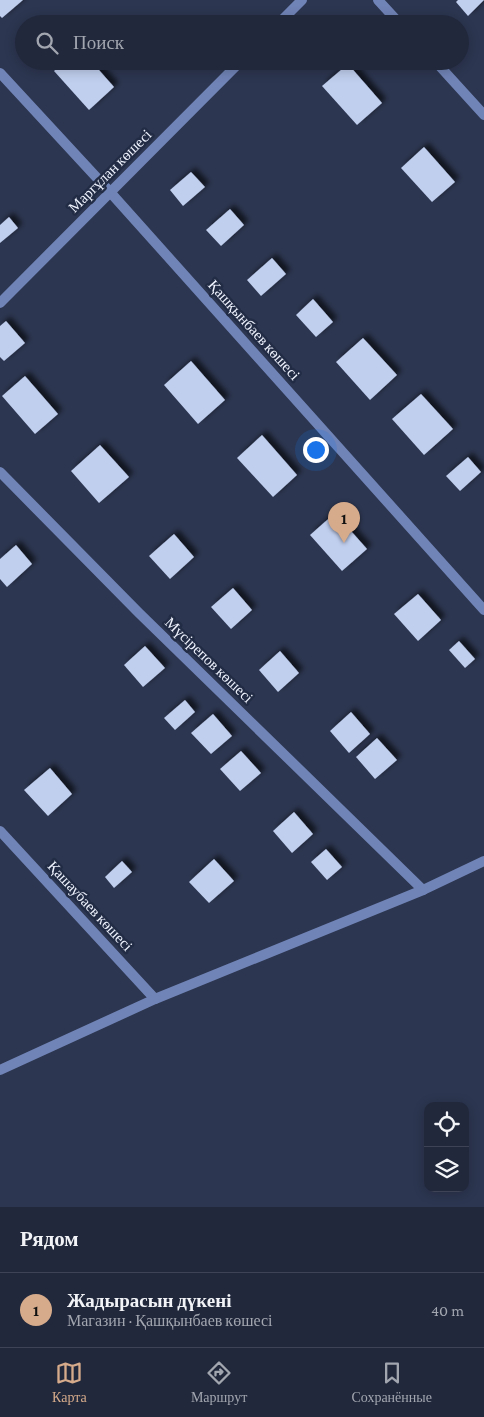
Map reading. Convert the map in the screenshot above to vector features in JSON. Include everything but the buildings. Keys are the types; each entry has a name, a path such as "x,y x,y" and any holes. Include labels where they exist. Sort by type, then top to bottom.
{"street":[{"path":"287,15 302,0"},
{"path":"378,0 392,15"},
{"name":"Маргұлан көшесі","path":"0,303 232,70"},
{"path":"442,70 484,115"},
{"name":"Қашқынбаев көшесі","path":"0,73 110,192 484,610"},
{"name":"Мүсірепов көшесі","path":"0,472 138,613 400,868 420,891"},
{"name":"Қашаубаев көшесі","path":"0,831 157,998"},
{"path":"0,1070 157,998 420,891 484,861"}],"place":[{"name":"Жадырасын дүкені","path":"344,543"}]}
